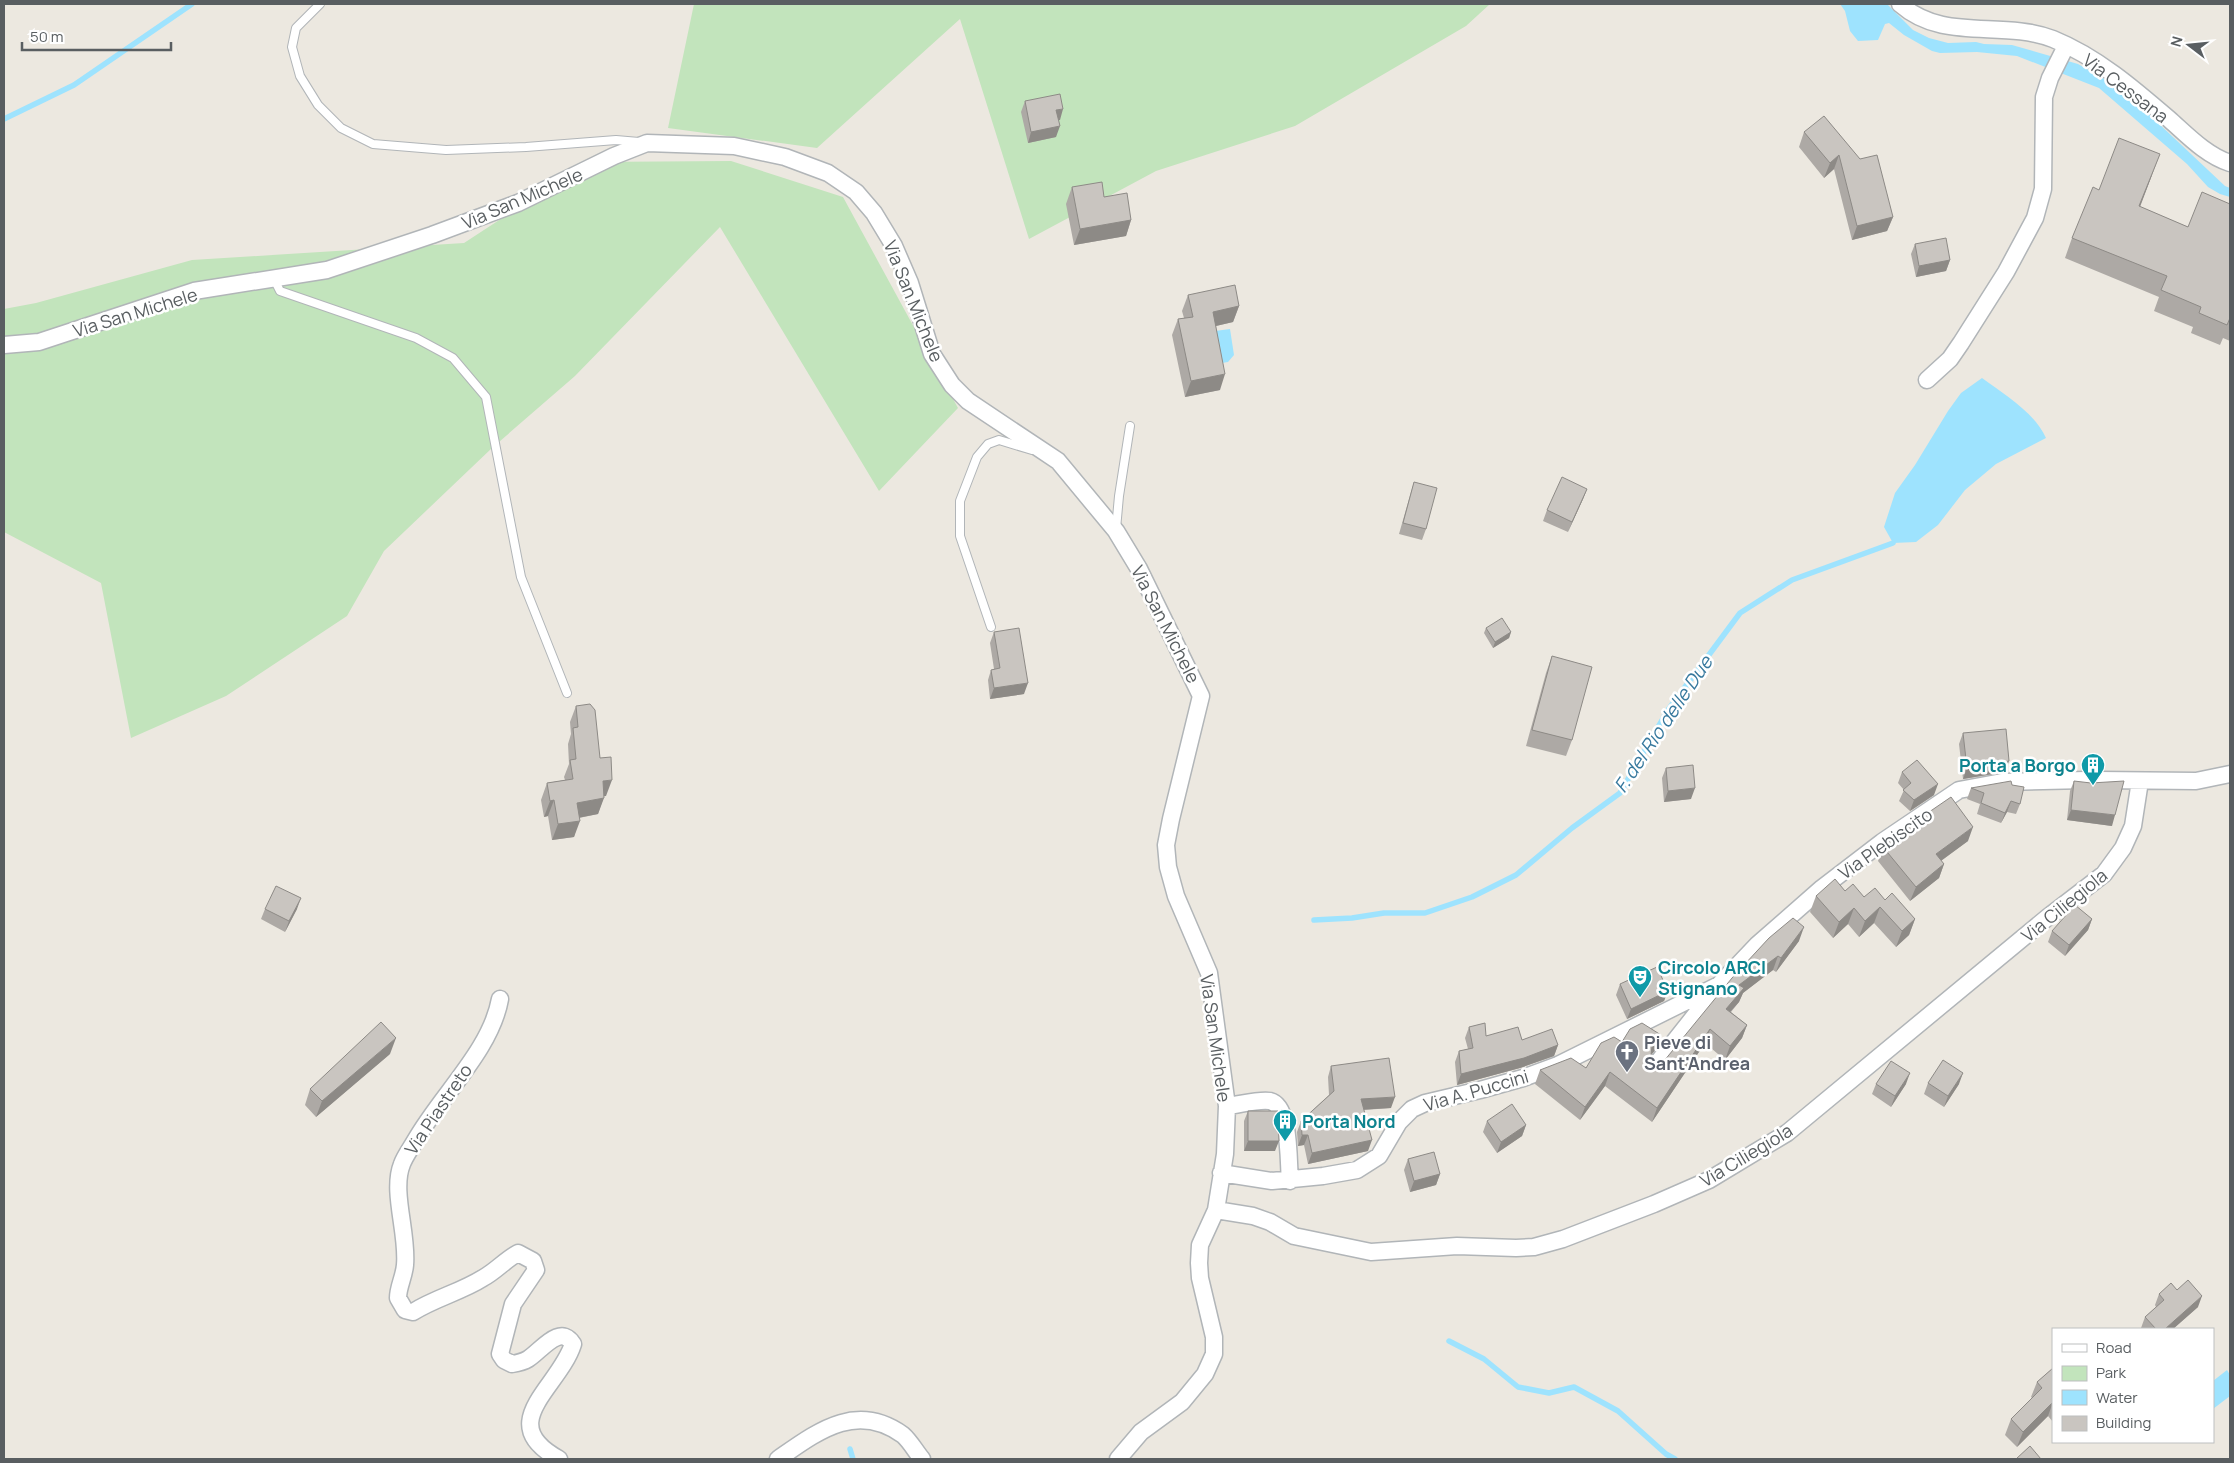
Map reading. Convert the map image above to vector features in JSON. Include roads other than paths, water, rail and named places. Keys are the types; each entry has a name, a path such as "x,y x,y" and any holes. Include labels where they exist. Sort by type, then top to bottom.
{"street":[{"name":"Via Cessana","path":"1900,4 1920,18 1942,26 2025,31 2053,39 2102,65 2203,148 2230,163"},
{"path":"1927,380 1950,359 1962,343 2006,272 2035,218 2043,189 2043,109 2050,78 2066,46"},
{"name":"Via San Michele","path":"4,345 39,342 194,291 327,270 432,235 518,203 614,156 647,143 734,146 785,157 828,173 856,192 874,213 894,246 910,283 932,354 952,385 968,401 1058,461 1116,531 1140,569 1201,696 1166,845 1168,868 1176,896 1209,973 1227,1106 1225,1154 1221,1173"},
{"name":"Via Plebiscito","path":"1719,985 1757,946 1822,888 1882,842 1960,790 2002,782 2092,780 2196,781 2230,774"},
{"name":"Via Ciliegiola","path":"1216,1210 1253,1216 1270,1222 1294,1236 1370,1252 1457,1246 1534,1247 1573,1236 1709,1180 1787,1133 2048,917 2104,874 2124,848 2133,826 2140,781"},
{"path":"1655,1066 1719,985"},
{"name":"Via A. Puccini","path":"1221,1173 1263,1180 1290,1180 1357,1170 1379,1156 1399,1122 1412,1109 1425,1103 1480,1090 1558,1065 1631,1027 1719,985"},
{"name":"Via Piastreto","path":"500,999 493,1026 479,1050 428,1118 402,1163 397,1181 405,1230 405,1266 398,1298 405,1310 413,1312 425,1304 484,1278 504,1261 518,1253 533,1261 536,1270 513,1304 500,1354 504,1360 512,1364 529,1358 545,1344 559,1336 569,1337 573,1344 570,1353 539,1399 529,1425 531,1434 537,1443 548,1453 559,1459"},
{"path":"1227,1106 1268,1101 1280,1107 1285,1121 1290,1180"},
{"path":"1118,1459 1141,1432 1182,1402 1205,1374 1211,1363 1214,1354 1214,1337 1200,1278 1199,1262 1200,1245 1216,1210 1221,1173"},
{"path":"778,1459 821,1430 838,1423 862,1421 883,1423 904,1436 922,1459"}],"lane":[{"path":"320,4 296,28 292,47 300,76 318,105 341,128 373,144 446,150 526,147 616,140 647,143"},
{"path":"274,279 280,291 416,338 453,358 486,397 522,577 567,693"},
{"path":"1116,531 1119,496 1130,426"},
{"path":"991,627 960,536 960,501 977,457 988,444 999,440 1048,454"}],"water":[{"path":"1840,4 1887,4 1913,30 1929,38 1948,43 1976,42 2012,45 2078,64 2110,82 2140,106 2225,186 2230,188 2230,197 2208,187 2187,164 2099,88 2017,56 1977,52 1940,53 1932,51 1904,35 1889,23 1885,24 1878,40 1858,41 1850,31 1845,11"},
{"path":"1230,329 1234,355 1228,362 1222,363 1215,331"},
{"path":"1982,378 2027,412 2046,438 1996,464 1965,490 1938,525 1916,542 1893,543 1884,527 1895,493 1961,393"},
{"path":"2227,1370 2230,1375 2230,1396 2214,1408 2214,1380"}],"waterway":[{"path":"4,119 74,85 192,4"},
{"name":"F. del Rio delle Due","path":"1314,920 1352,918 1384,913 1425,913 1472,897 1516,875 1572,828 1620,793 1668,710 1740,613 1792,580 1893,543"},
{"path":"1449,1341 1484,1359 1518,1387 1549,1393 1574,1387 1618,1411 1666,1454 1675,1459"},
{"path":"850,1449 853,1459"}],"place":[{"name":"Porta a Borgo","path":"2093,786"},
{"name":"Circolo ARCI Stignano","path":"1640,998"},
{"name":"Pieve di Sant'Andrea","path":"1627,1073"},
{"name":"Porta Nord","path":"1285,1142"}]}
